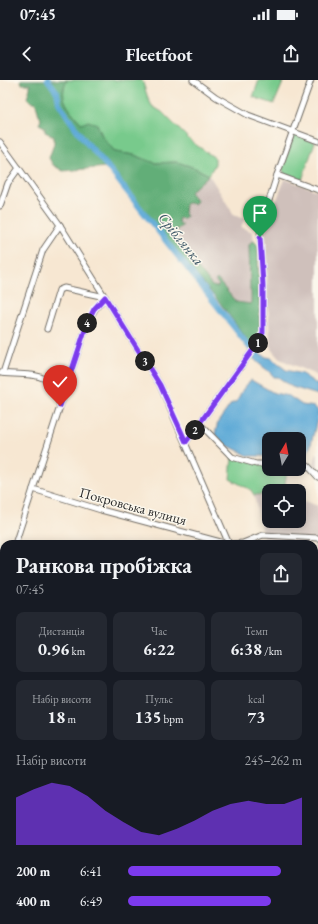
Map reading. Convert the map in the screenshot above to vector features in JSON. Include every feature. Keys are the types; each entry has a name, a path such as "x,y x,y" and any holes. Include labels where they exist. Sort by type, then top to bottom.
{"street":[{"path":"193,80 216,96 248,114 318,141"},
{"path":"186,442 255,347 263,333 263,285 260,232 277,175 312,80 318,82"},
{"path":"0,142 60,225 160,385 227,540"},
{"path":"0,206 8,183 19,168"},
{"path":"277,175 318,190"},
{"path":"60,225 43,250 1,373 36,376 45,379 56,391 60,406"},
{"path":"47,329 59,290 64,288 105,297"},
{"path":"16,540 88,321 94,309 105,297"},
{"path":"200,424 232,457 256,464 262,464"},
{"path":"306,466 308,466 318,477"},
{"name":"Покровська вулиця","path":"33,489 100,510 214,540"},
{"path":"250,540 263,535 318,538"}],"shaded area":[{"path":"209,175 234,215 245,219 241,227 253,232 254,241 251,242 249,246 251,304 236,302 217,279 219,285 217,287 212,286 205,275 194,265 191,258 175,240 173,235 175,231 183,225 179,223 178,220 179,217 184,219 185,204 194,204 190,192"},
{"path":"285,179 318,191 318,376 280,359 270,345 265,230"},
{"path":"318,450 318,472 312,467"},
{"path":"262,494 262,528 306,528 306,502 318,506 318,540 263,540 254,495"}],"green space":[{"path":"21,80 67,80 63,93 69,109 82,124 88,121 97,124 102,136 115,152 134,155 155,163 177,162 195,168 209,175 190,192 197,201 194,204 185,204 184,213 186,216 184,219 179,218 178,220 179,223 183,225 175,231 173,235 175,240 191,258 194,265 212,286 217,287 219,285 215,281 217,279 236,302 251,304 249,245 254,241 258,245 260,329 258,337 251,345 220,303 107,167 63,171 53,165 49,158 54,144 54,136 45,132 45,127 39,124 41,119 37,106 35,102 31,102 27,98 30,84 22,84"},
{"path":"67,80 142,80 152,106 162,112 192,142 215,158 215,164 209,175 195,168 177,162 155,163 134,155 115,152 102,136 97,124 82,124 69,109 63,93"},
{"path":"259,80 284,80 274,104 253,97"},
{"path":"294,134 315,142 302,180 285,175 282,168"},
{"path":"232,457 262,464 262,476 286,476 285,484 262,484 262,494 254,495 251,490 230,479"}],"water":[{"path":"256,351 266,357 271,358 286,370 302,374 318,385 318,395 292,387 278,377 274,377 252,357"},
{"path":"251,380 274,393 289,396 302,405 315,407 318,411 318,416 310,448 306,455 306,432 262,432 262,456 249,456 225,444 215,434 218,422 231,404 237,401 243,389"}],"waterway":[{"name":"Сріблянка","path":"48,80 57,92 59,103 85,141 107,166 255,354"}],"route":[{"path":"60,406 88,321 94,309 105,297 160,385 186,442 255,347 263,333 263,285 260,237"}]}
